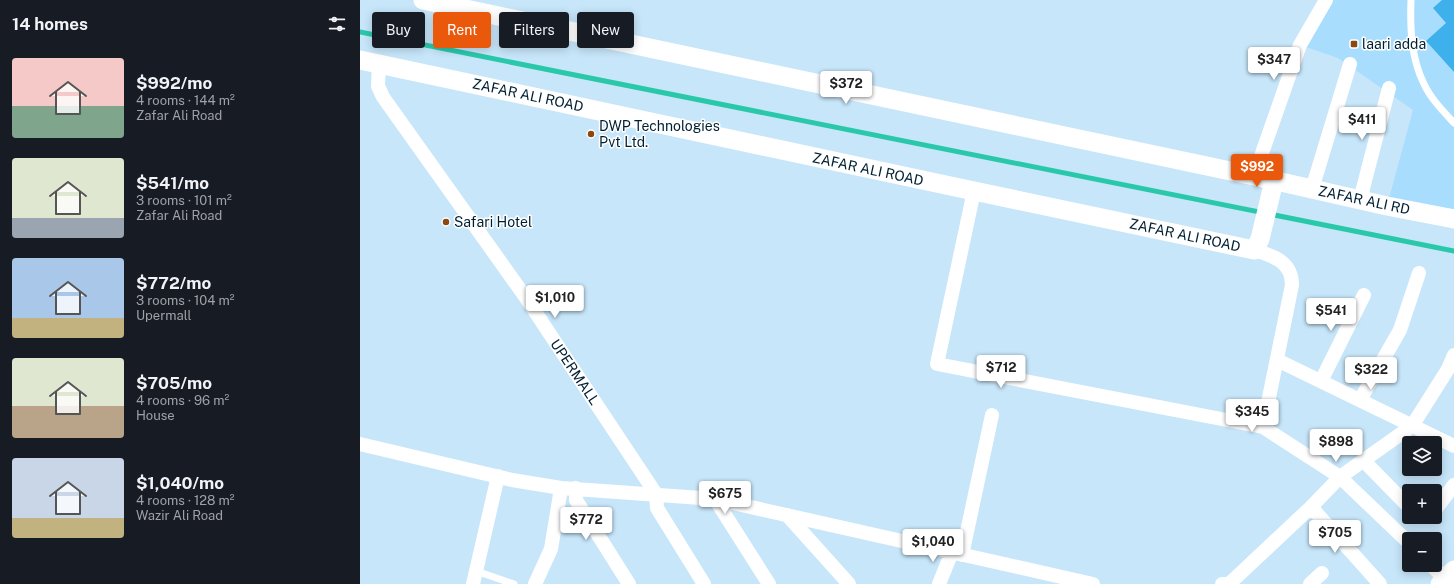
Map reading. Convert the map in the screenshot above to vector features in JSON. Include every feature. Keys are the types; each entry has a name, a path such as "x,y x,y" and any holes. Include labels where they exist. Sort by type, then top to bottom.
{"street":[{"path":"424,0 1274,181"},
{"path":"1254,176 1300,45 1326,0"},
{"name":"ZAFAR ALI ROAD","path":"360,60 974,192 1257,244 1274,181"},
{"name":"UPERMALL","path":"379,63 378,86 383,97 524,295 656,494 657,508 704,584"},
{"path":"1312,189 1350,64"},
{"path":"1360,200 1390,88"},
{"name":"ZAFAR ALI RD","path":"1274,181 1454,219"},
{"path":"974,192 937,364 1263,427 1340,477 1402,537"},
{"path":"1257,244 1287,266 1292,276 1292,285 1263,427"},
{"path":"1360,400 1400,330 1419,273"},
{"path":"1321,381 1364,295"},
{"path":"1222,584 1230,584 1311,507 1340,477 1412,426 1448,369 1454,355"},
{"path":"1277,360 1454,446"},
{"path":"939,584 957,554 992,415"},
{"path":"360,444 512,480 561,488 715,499 1093,584"},
{"path":"1363,460 1402,500"},
{"path":"474,577 498,476"},
{"path":"1442,500 1454,484"},
{"path":"535,584 551,549 561,488"},
{"path":"576,488 576,500 629,584"},
{"path":"715,499 769,584"},
{"path":"1311,507 1380,584"},
{"path":"787,515 849,584"},
{"path":"1310,584 1322,573"}],"lane":[{"path":"1411,0 1410,27 1415,58 1424,84 1440,107 1454,123"},
{"path":"474,577 514,584"}],"shaded area":[{"path":"1326,0 1454,0 1454,219 1387,206 1413,110 1338,58 1300,45"}],"building":[{"path":"1442,0 1454,0 1454,72 1426,41 1446,23 1433,8"}],"waterway":[{"path":"360,32 1454,251"}],"place":[{"name":"laari adda","path":"1354,44"},
{"name":"DWP Technologies Pvt Ltd.","path":"591,134"},
{"name":"Safari Hotel","path":"446,222"}]}
